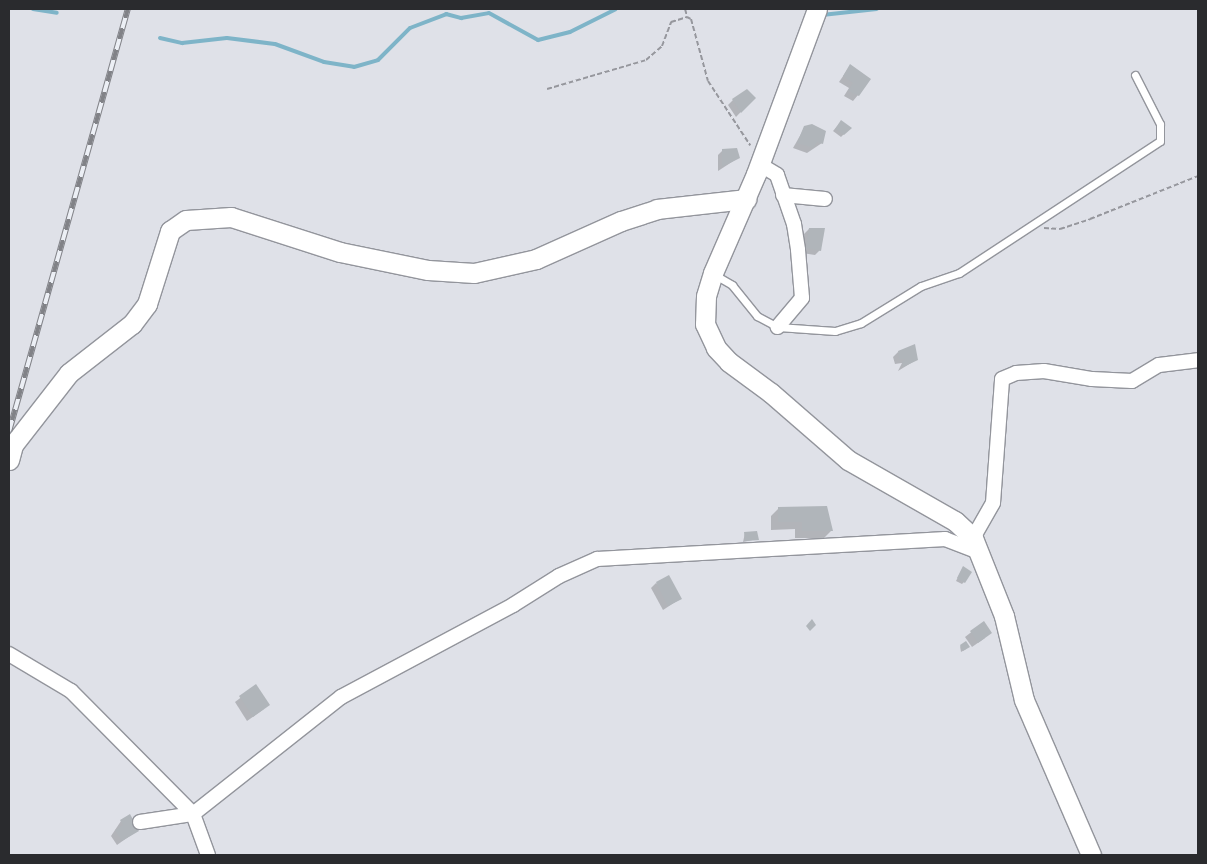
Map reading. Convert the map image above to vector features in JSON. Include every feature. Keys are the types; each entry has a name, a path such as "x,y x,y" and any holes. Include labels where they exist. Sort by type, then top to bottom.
{"street":[{"path":"817,9 746,199 712,273 704,310 707,330 716,348 848,460 955,521 977,545 1004,616 1024,700 1091,855"},
{"path":"760,161 778,175 782,195 794,224 802,298 778,327"},
{"path":"782,195 825,199"},
{"path":"9,460 13,445 69,373 132,324 146,304 164,244 170,232 186,220 231,217 340,252 428,270 474,273 536,259 621,221 658,209 746,199"},
{"path":"977,545 993,503 1002,379 1016,373 1044,371 1092,379 1132,381 1160,365 1198,360"},
{"path":"140,822 193,814 341,697 513,605 559,576 597,559 945,538 977,545"},
{"path":"9,654 71,691 193,814 208,855"}],"lane":[{"path":"712,273 732,286 757,316 778,327 835,331 861,323 921,286 958,273 1160,141 1160,124 1135,75"}],"path":[{"path":"685,9 687,17 691,19 708,81 760,161"},
{"path":"547,89 646,60 662,46 671,22 687,17"},
{"path":"1029,227 1060,229 1198,176"}],"building":[{"path":"850,64 871,79 859,96 848,91 853,83 843,76"},
{"path":"747,89 756,98 741,113 732,99"},
{"path":"841,120 852,128 844,135 835,129"},
{"path":"812,124 826,131 823,144 817,142 813,148 797,143 804,126"},
{"path":"737,148 740,158 722,167 722,149"},
{"path":"809,228 825,228 821,251 806,248"},
{"path":"915,344 918,360 903,367 902,362 905,359 899,359 898,351"},
{"path":"827,506 833,531 802,531 802,522 778,522 778,507"},
{"path":"757,531 759,540 745,541 744,532"},
{"path":"963,566 972,572 965,583 957,578"},
{"path":"669,575 682,599 668,606 656,582"},
{"path":"812,619 816,625 810,631 806,626"},
{"path":"984,621 992,633 978,643 970,631"},
{"path":"966,641 970,647 963,651 960,645"},
{"path":"256,684 270,705 253,717 239,696"},
{"path":"130,814 139,831 122,841 115,830 123,825 120,820"}],"waterway":[{"path":"33,9 57,13"},
{"path":"160,38 182,43 227,38 275,44 324,62 354,67 378,60 410,28 446,14 461,18 489,13 538,40 570,32 616,9"},
{"path":"822,15 877,9"}],"railway":[{"path":"9,431 128,9"}]}
